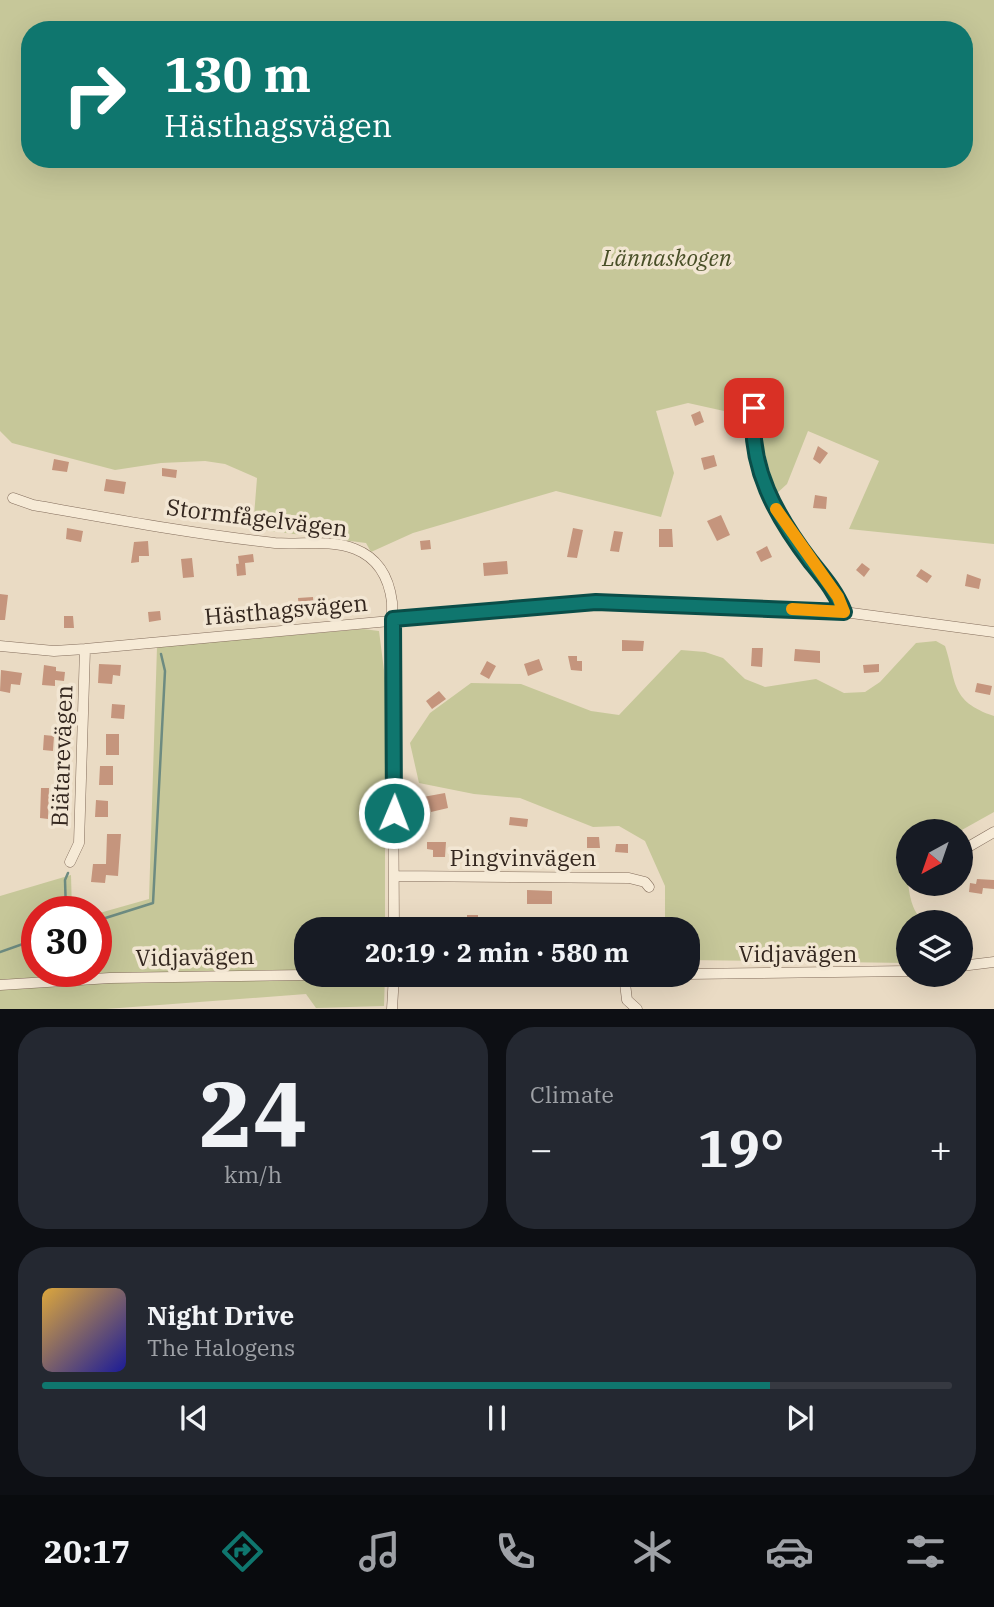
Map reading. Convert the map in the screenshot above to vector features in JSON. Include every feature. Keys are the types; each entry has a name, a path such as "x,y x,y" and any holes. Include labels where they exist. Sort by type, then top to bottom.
{"street":[{"path":"761,393 754,408 752,434 758,470 787,527 838,597 844,612"},
{"name":"Stormfågelvägen","path":"13,498 33,505 207,534 278,543 353,547 365,553 383,570 391,591 393,619 394,917"},
{"name":"Hästhagsvägen","path":"0,646 54,651 85,649 596,602 844,612 994,632"},
{"name":"Biätarevägen","path":"70,862 79,843 85,649"},
{"path":"973,844 994,832"},
{"name":"Pingvinvägen","path":"394,876 629,878 645,882 649,887"},
{"path":"973,965 994,962"},
{"name":"Vidjavägen","path":"700,974 896,971"},
{"name":"Vidjavägen","path":"0,985 110,978 294,975"},
{"path":"391,1009 395,987"},
{"path":"625,987 627,1000 637,1009"}],"green space":[{"name":"Lännaskogen","path":"0,0 994,0 994,544 849,529 879,461 808,431 787,484 776,494 761,439 760,419 688,403 656,411 674,473 661,517 556,491 413,533 371,552 366,543 253,529 257,478 225,464 205,461 161,463 115,470 12,443 0,431"},
{"path":"363,629 379,631 385,678 385,917 294,917 294,987 385,987 384,1006 316,1008 306,994 106,1009 0,1009 0,896 71,875 72,896 21,896 21,987 112,987 112,909 149,899 157,647"},
{"path":"936,641 945,646 957,689 969,704 994,716 994,812 973,824 973,819 896,819 896,896 910,896 915,910 896,910 896,963 700,960 700,917 665,917 665,886 645,841 619,826 593,827 520,798 474,794 419,783 410,743 430,713 471,683 521,684 591,711 619,715 681,650 705,652 723,658 745,679 765,687 816,679 844,693 865,692 880,682 916,643"}],"building":[{"path":"700,411 704,422 695,426 691,415"},
{"path":"818,446 828,453 820,464 813,459"},
{"path":"714,455 717,466 704,470 701,458"},
{"path":"54,459 69,462 67,472 52,470"},
{"path":"162,468 177,470 176,478 162,476"},
{"path":"106,479 126,482 124,494 104,491"},
{"path":"815,495 827,497 826,509 813,508"},
{"path":"721,515 730,535 717,541 707,521"},
{"path":"67,528 83,531 81,542 66,539"},
{"path":"573,528 583,530 577,558 567,557"},
{"path":"659,529 672,529 673,547 659,547"},
{"path":"614,531 623,532 619,552 610,551"},
{"path":"430,540 431,549 421,550 420,541"},
{"path":"148,541 149,556 139,556 139,562 131,563 134,542"},
{"path":"767,546 772,557 761,562 756,552"},
{"path":"253,554 254,562 245,563 246,575 237,576 236,564 239,564 238,556"},
{"path":"192,558 194,577 183,578 181,559"},
{"path":"507,561 508,574 484,576 483,563"},
{"path":"862,563 870,569 864,577 856,570"},
{"path":"921,569 932,576 927,583 916,576"},
{"path":"967,574 981,579 979,589 965,586"},
{"path":"0,594 8,595 5,620 0,620"},
{"path":"313,597 314,609 299,610 298,598"},
{"path":"160,611 161,620 149,622 148,612"},
{"path":"64,616 73,616 74,628 64,628"},
{"path":"622,640 644,641 643,651 622,651"},
{"path":"752,648 763,648 762,667 751,666"},
{"path":"795,649 820,651 820,663 794,661"},
{"path":"568,656 577,656 577,661 582,661 582,671 571,670"},
{"path":"539,659 543,670 528,676 524,664"},
{"path":"487,661 496,666 489,679 480,674"},
{"path":"99,664 121,665 120,676 113,675 112,684 98,683"},
{"path":"879,664 879,672 864,673 863,665"},
{"path":"44,665 65,672 64,681 55,680 55,686 42,685"},
{"path":"1,670 22,673 20,685 11,684 10,693 0,691"},
{"path":"977,683 992,686 990,695 975,692"},
{"path":"439,691 446,699 432,709 426,701"},
{"path":"112,704 125,705 124,719 111,718"},
{"path":"106,734 119,734 119,755 106,755"},
{"path":"44,735 54,736 53,751 43,750"},
{"path":"100,766 113,766 113,785 99,785"},
{"path":"41,788 49,788 48,819 40,818"},
{"path":"445,793 448,808 431,812 430,808 426,809 423,797"},
{"path":"96,800 108,801 108,817 95,817"},
{"path":"510,817 528,819 527,827 509,825"},
{"path":"107,834 121,834 118,876 106,875 105,883 91,882 93,864 106,864"},
{"path":"587,837 599,837 600,848 587,848"},
{"path":"427,842 446,842 445,857 433,857 433,850 427,849"},
{"path":"616,844 628,844 628,853 615,852"},
{"path":"977,879 994,880 994,889 983,888 982,894 973,893 973,884 976,884"},
{"path":"527,890 552,891 552,904 527,904"}],"waterway":[{"path":"112,916 153,903 165,671 161,654"},
{"path":"66,896 65,880 68,873"},
{"path":"0,952 21,945"}],"slow traffic":[{"path":"776,509 810,561 838,597 844,612 792,609"}],"route":[{"path":"394,813 393,619 596,602 844,612 830,585 787,527 758,470 752,434 754,408"}]}
